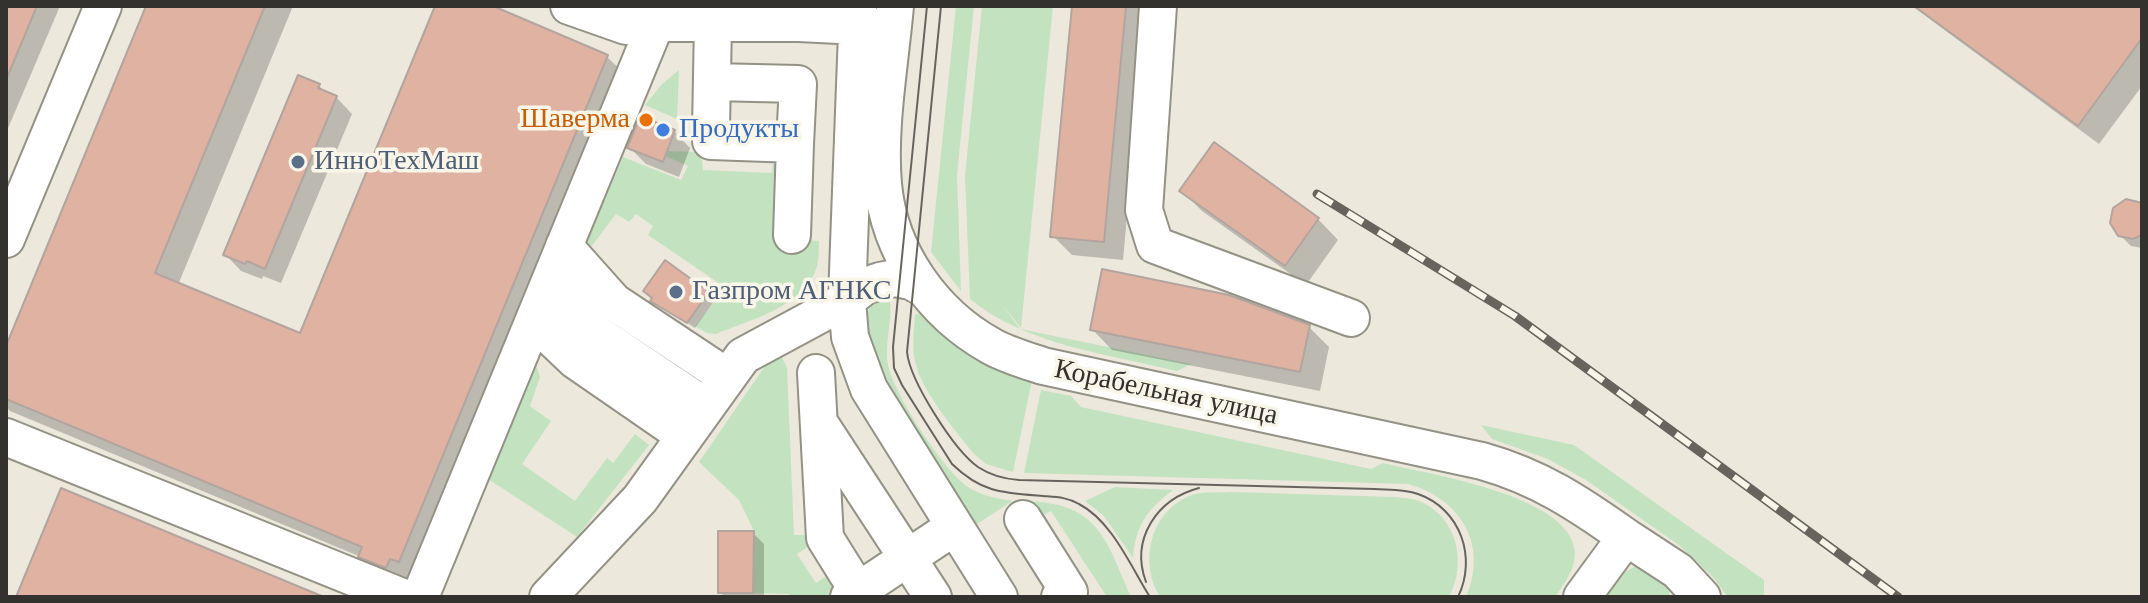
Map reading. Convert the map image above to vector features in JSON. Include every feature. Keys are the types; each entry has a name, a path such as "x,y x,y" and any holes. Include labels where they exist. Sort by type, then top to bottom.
{"street":[{"path":"6,239 103,6"},
{"path":"569,6 626,26 650,14 713,23 799,23 858,16 894,17"},
{"path":"1158,6 1144,210 1155,245 1351,318"},
{"path":"420,597 545,293 650,14"},
{"path":"858,16 847,300 850,337 869,389 999,597"},
{"name":"Корабельная улица","path":"894,17 883,147 885,202 907,262 925,289 962,328 1005,353 1043,366 1500,466 1557,490 1678,571 1694,594"},
{"path":"713,23 711,141 795,144"},
{"path":"712,82 798,84 792,235"},
{"path":"548,597 640,499 743,356 847,300 865,286 895,278 911,281 925,289"},
{"path":"545,293 614,302 701,414"},
{"path":"545,293 584,346 701,414"},
{"path":"816,373 825,538 853,594 954,527"},
{"path":"819,422 933,597"},
{"path":"6,437 402,597"},
{"path":"1023,519 1068,595"},
{"path":"1582,597 1626,537"}],"green space":[{"path":"956,6 974,6 957,175 961,291 931,252"},
{"path":"982,6 1053,6 1021,328 1003,306 1020,329 992,315 970,299 965,176"},
{"path":"679,70 677,119 645,105 662,84"},
{"path":"667,151 701,152 703,170 772,173 773,157 777,155 777,239 819,241 817,266 801,292 760,317 716,334 707,333 695,326 726,288 648,235 653,226 636,214 629,222 616,214 588,251 584,248 623,157 681,180 688,166 665,156"},
{"path":"889,296 888,365 909,411 944,462 965,485 982,494 1012,501 971,528 891,394 868,340 868,311 880,299"},
{"path":"922,312 1032,380 1013,472 986,464 974,454 925,387 913,347 915,315"},
{"path":"1021,329 1191,364 1177,371 1069,346"},
{"path":"781,355 787,368 794,535 809,535 812,544 797,554 816,583 828,575 834,578 833,592 825,597 753,593 754,531 739,500 699,462 763,369"},
{"path":"535,361 540,377 530,406 551,421 522,464 575,501 607,458 613,463 635,434 649,445 577,537 488,479"},
{"path":"1041,390 1071,396 1081,407 1371,469 1383,463 1495,490 1550,516 1568,533 1575,553 1573,565 1555,597 1466,597 1474,559 1465,526 1442,500 1408,484 1024,473"},
{"path":"1481,425 1574,445 1764,580 1764,597 1728,597 1713,577 1680,546 1586,480 1548,459 1492,439"},
{"path":"1115,487 1173,490 1144,519 1133,558 1104,516 1085,501"},
{"path":"1232,492 1395,497 1419,501 1443,518 1455,542 1457,570 1449,597 1160,597 1150,569 1149,555 1157,527 1165,515 1175,504 1194,494"},
{"path":"1023,501 1068,508 1083,516 1105,541 1131,597 1107,597 1051,511 1034,517"},
{"path":"1636,566 1646,567 1670,584 1669,597 1602,597 1617,576"}],"building":[{"path":"6,6 37,6 6,80"},
{"path":"146,6 265,6 155,273 300,333 435,6 493,6 608,55 399,562 390,559 386,568 358,557 362,547 6,399 6,346"},
{"path":"1072,6 1126,6 1104,242 1050,237"},
{"path":"1914,6 2142,6 2142,38 2078,126"},
{"path":"298,75 320,84 318,88 337,96 265,269 223,255"},
{"path":"640,116 675,130 663,162 627,148"},
{"path":"1214,142 1319,218 1285,266 1179,191"},
{"path":"2126,199 2142,203 2142,235 2133,239 2118,236 2110,223 2113,208"},
{"name":"Газпром АГНКС","path":"665,260 709,292 687,323 650,301 652,298 643,291"},
{"path":"1102,269 1229,295 1310,325 1300,372 1090,330"},
{"path":"61,488 324,597 16,597"},
{"path":"718,531 754,531 753,593 718,593"}],"tram line":[{"path":"927,6 893,347 894,368 952,464 963,474 994,490 1057,497 1079,504 1111,533 1150,597"},
{"path":"941,6 907,352 924,397 957,446 983,470 1013,479 1413,492 1433,501 1445,511 1461,536 1466,567 1458,597"},
{"path":"1146,582 1142,551 1151,523 1171,501 1199,488"}],"railway":[{"path":"1317,194 1515,316 1898,597"}],"place":[{"name":"Шаверма","path":"646,120"},
{"name":"Продукты","path":"663,130"},
{"name":"ИнноТехМаш","path":"298,162"},
{"name":"Газпром АГНКС","path":"676,292"}]}
